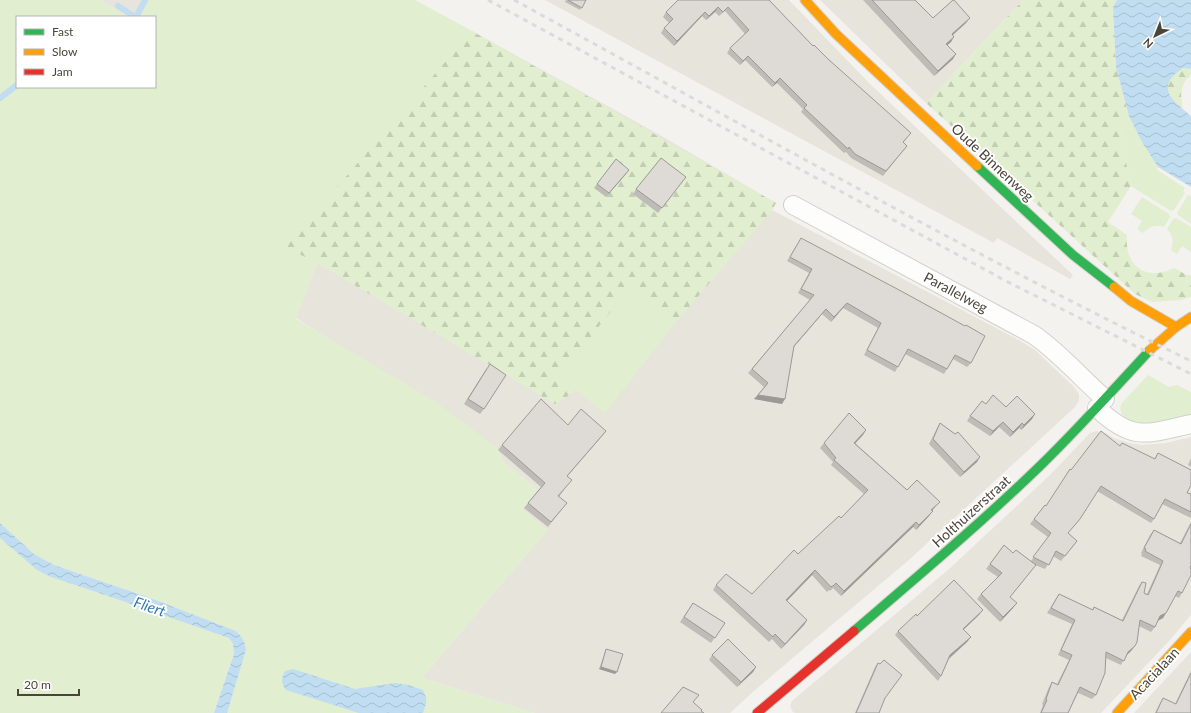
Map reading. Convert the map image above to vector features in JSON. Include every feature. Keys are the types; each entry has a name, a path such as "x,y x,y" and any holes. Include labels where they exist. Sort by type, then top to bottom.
{"street":[{"name":"Oude Binnenweg","path":"805,0 836,34 1074,255 1131,301 1176,326"},
{"name":"Parallelweg","path":"793,205 1034,335 1058,354 1086,382 1115,424 1133,432 1144,433 1191,424"},
{"name":"Holthuizerstraat","path":"768,709 935,562 1040,466 1152,348 1176,326 1191,317"},
{"name":"Acacialaan","path":"1117,713 1191,632"}],"shaded area":[{"path":"100,0 150,0 141,16 127,16"},
{"path":"545,0 789,0 871,85 1073,275 1070,279 997,238 994,243"},
{"path":"820,0 1023,0 926,103"},
{"path":"472,31 658,134 776,203 772,210 1019,340 1035,350 1073,386 1079,394 1079,401 1074,408 910,559 755,690 730,713 535,713 422,678 547,530 522,509 537,489 504,463 496,447 296,318 317,263 285,247"},
{"path":"1096,431 1129,443 1142,445 1166,443 1191,437 1191,615 1169,641 1101,713 793,712 790,706 792,701 949,569 1050,475 1090,433"},
{"path":"1191,652 1191,713 1134,713 1178,666"}],"green space":[{"path":"0,0 100,0 127,16 16,16 16,88 156,88 156,16 141,16 150,0 415,0 472,31 285,247 317,263 296,319 436,402 496,447 504,463 537,489 522,509 547,530 422,678 535,713 227,713 246,650 243,639 236,631 153,599 54,565 34,554 0,523"},
{"path":"1023,0 1117,0 1113,7 1116,67 1129,116 1120,134 1131,186 1108,222 1127,235 1129,255 1133,263 1139,268 1146,272 1154,273 1164,272 1174,268 1187,275 1191,275 1191,297 1181,300 1152,302 1135,294 926,103"},
{"path":"472,31 776,203 772,210 676,322 630,287 559,377 576,391 555,404 317,263 285,247"},
{"path":"1183,67 1191,69 1191,77 1187,78 1182,90 1181,97 1183,110 1172,98 1167,88 1170,78"},
{"path":"1129,116 1142,142 1158,167 1157,170 1185,188 1183,191 1185,193 1174,210 1171,211 1131,186 1120,134"},
{"path":"1188,195 1191,196 1191,224 1177,213"},
{"path":"1142,197 1169,214 1170,217 1164,227 1153,226 1143,233 1137,229 1142,221 1131,214"},
{"path":"1176,218 1191,227 1191,252 1182,246 1177,254 1171,250 1172,239 1171,234 1167,229 1173,219"},
{"path":"630,286 676,322 605,413 559,377"},
{"path":"1148,375 1169,387 1177,385 1191,392 1191,417 1153,426 1126,421 1127,419 1122,414 1120,406"},
{"path":"0,538 37,570 51,577 229,638 233,644 234,654 214,713 0,713"}],"water":[{"path":"1117,0 1191,0 1191,69 1183,68 1174,75 1169,81 1168,87 1172,99 1191,116 1191,187 1158,167 1142,142 1129,116 1116,67 1113,7"},
{"name":"Fliert","path":"0,523 34,554 54,565 153,599 236,631 243,639 246,650 227,713 214,713 234,654 233,644 229,638 51,577 37,570 0,538"},
{"path":"293,669 355,689 395,683 408,685 423,690 426,703 423,713 359,713 286,690 282,683 283,676 285,671"}],"building":[{"path":"568,0 586,0 582,8"},
{"path":"678,0 769,0 813,46 814,45 911,133 903,142 907,146 886,171 855,154 849,147 848,149 804,108 807,105 780,78 775,83 748,56 743,61 730,48 749,30 728,7 723,12 718,7 709,16 705,12 677,41 664,28 673,19 666,12"},
{"path":"872,0 915,0 933,18 954,0 970,18 952,34 954,37 946,44 956,54 938,71"},
{"path":"661,158 686,177 662,208 636,189"},
{"path":"616,159 629,170 609,193 597,184"},
{"path":"801,238 985,336 971,363 955,355 947,369 908,349 898,367 867,350 881,323 847,303 834,317 826,309 794,346 785,399 758,395 768,383 752,369 814,295 801,289 812,269 790,257"},
{"path":"490,364 506,375 484,409 468,399"},
{"path":"993,395 1006,407 1017,396 1035,414 1024,425 1022,423 1013,432 1003,422 993,431 970,416 982,401 986,404"},
{"path":"541,399 568,425 581,409 606,431 567,476 572,480 558,496 567,503 551,522 528,503 545,483 502,445"},
{"path":"849,413 866,430 854,443 907,490 917,480 940,502 931,510 933,511 919,525 916,522 844,591 836,583 831,587 815,570 786,600 807,620 785,644 775,634 773,637 716,585 726,574 752,594 794,550 798,554 839,516 841,518 868,490 834,460 836,458 824,443"},
{"path":"940,423 955,434 958,432 980,457 964,472 933,439"},
{"path":"1101,431 1120,446 1122,443 1155,459 1158,453 1191,470 1191,485 1187,493 1191,494 1191,512 1165,499 1154,519 1101,486 1080,519 1068,533 1077,541 1065,556 1056,551 1049,565 1033,557 1051,533 1034,519 1045,505 1046,506 1070,469 1071,470"},
{"path":"1191,524 1191,575 1182,593 1178,591 1166,613 1160,616 1155,627 1140,620 1137,642 1128,652 1124,661 1106,652 1105,673 1096,695 1080,687 1068,713 1041,713 1047,700 1046,699 1052,682 1058,685 1072,655 1061,650 1075,620 1051,608 1059,594 1093,610 1094,607 1123,621 1142,582 1146,583 1144,593 1148,595 1163,561 1145,551 1146,549 1144,548 1154,530 1181,544"},
{"path":"1004,545 1013,553 1016,550 1036,565 1010,597 1017,603 1003,617 981,594 1002,573 990,564"},
{"path":"954,580 983,610 963,629 971,637 950,655 941,676 898,631 916,614 917,616"},
{"path":"693,603 725,623 715,638 684,617"},
{"path":"728,639 756,667 741,682 712,655"},
{"path":"606,649 623,654 617,672 601,667"},
{"path":"884,660 902,675 885,698 879,713 856,713 878,663 880,664"},
{"path":"1191,673 1191,713 1156,713 1163,698 1176,704"},
{"path":"683,687 699,695 693,702 704,713 661,713"}],"waterway":[{"path":"137,16 145,0"},
{"path":"118,6 133,16"},
{"path":"0,98 16,86"}],"railway":[{"path":"488,0 1006,281 1191,374"},
{"path":"514,0 935,230 1191,361"}],"traffic: fast":[{"path":"977,166 1073,255 1114,287"},
{"path":"854,631 1017,488 1096,409 1150,350"}],"traffic: slow":[{"path":"805,0 836,34 977,166"},
{"path":"1114,287 1131,301 1176,327"},
{"path":"1150,350 1176,327 1191,317"},
{"path":"1117,713 1191,632"}],"traffic: jam":[{"path":"757,713 854,631"}]}
